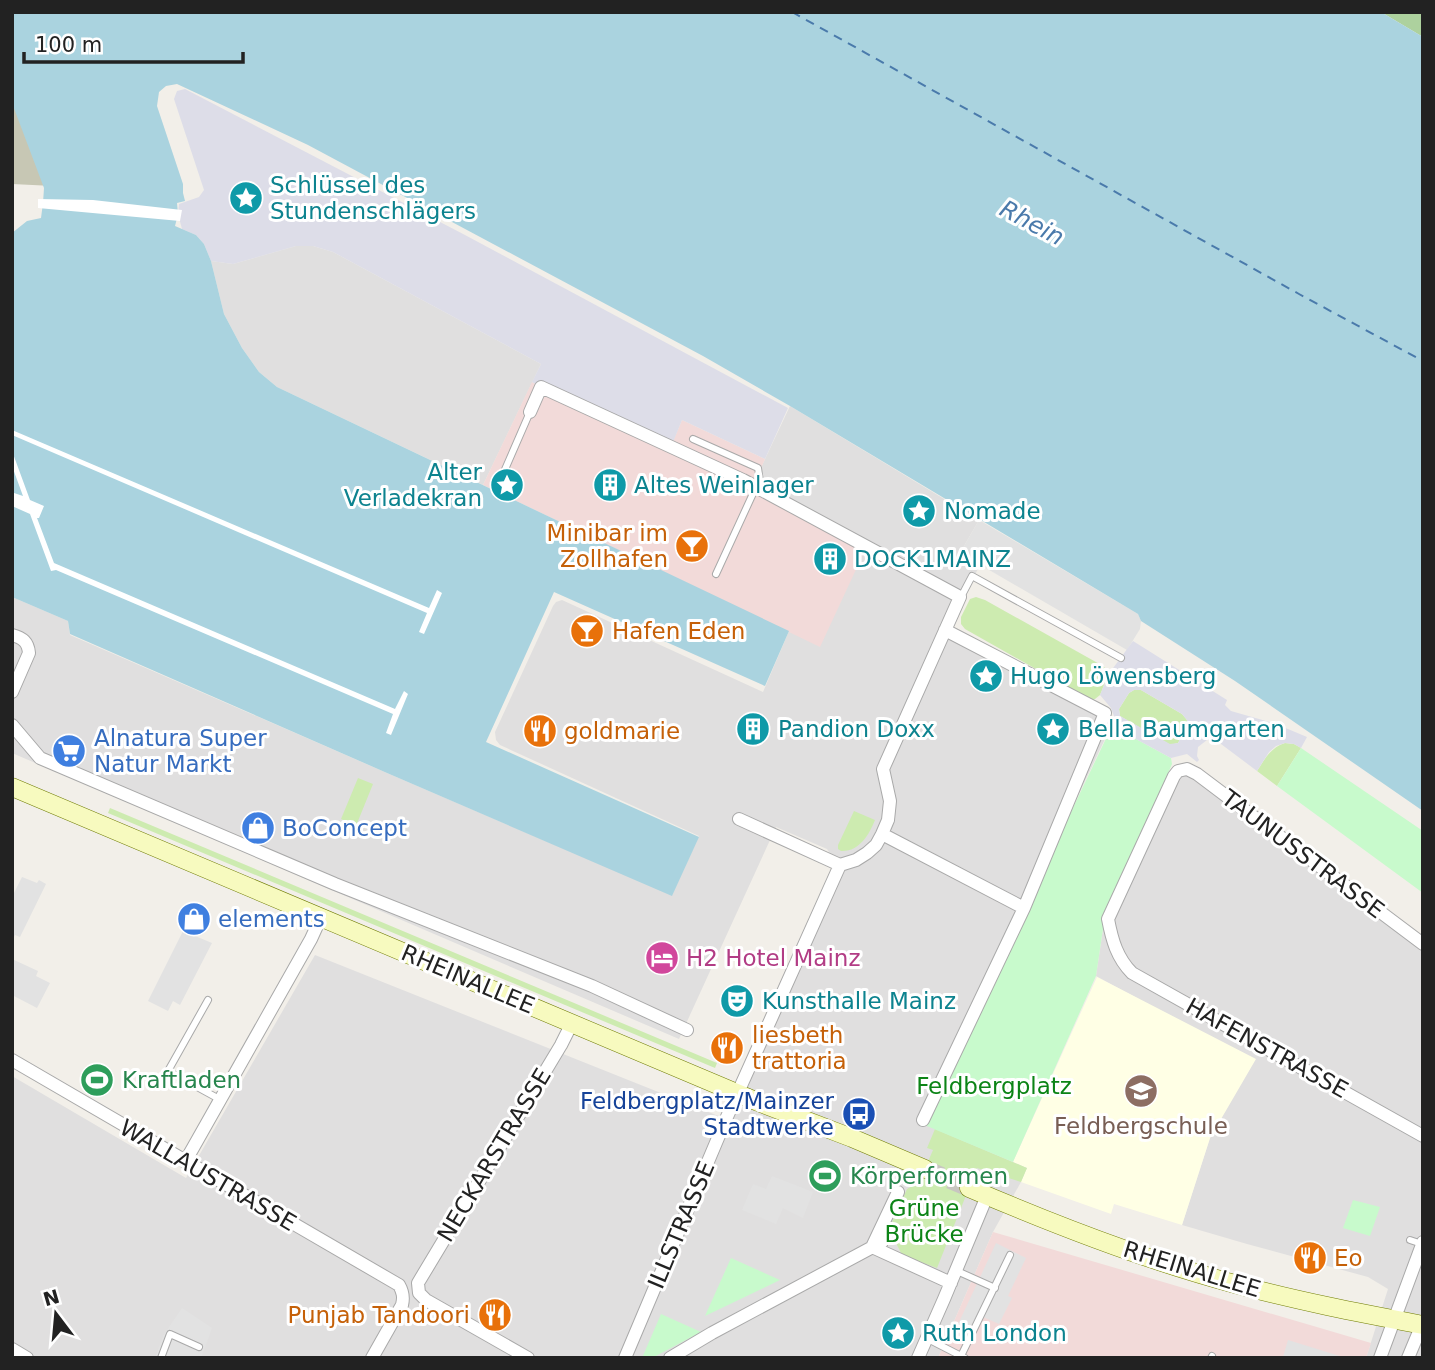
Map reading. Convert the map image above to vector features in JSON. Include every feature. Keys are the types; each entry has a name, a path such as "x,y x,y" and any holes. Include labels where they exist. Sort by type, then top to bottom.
{"main road":[{"name":"RHEINALLEE","path":"12,787 925,1169"},
{"name":"RHEINALLEE","path":"969,1188 1079,1233 1222,1280 1346,1311 1422,1324"}],"street":[{"path":"530,412 541,387 759,488 960,597 883,769 890,801 888,820 876,845 856,860 840,864 739,819"},
{"path":"923,1120 1024,908 1104,713 945,630"},
{"path":"12,635 25,641 29,653 12,692"},
{"name":"RHEINALLEE","path":"12,725 40,758 328,881 592,986 687,1030"},
{"name":"TAUNUSSTRASSE","path":"1118,954 1108,919 1174,776 1187,769 1423,944"},
{"path":"882,834 1024,908"},
{"name":"ILLSTRASSE","path":"625,1358 738,1093 840,864"},
{"path":"185,1162 321,917"},
{"name":"HAFENSTRASSE","path":"1118,954 1132,973 1423,1136"},
{"name":"NECKARSTRASSE","path":"528,1358 426,1300 417,1287 572,1023"},
{"name":"WALLAUSTRASSE","path":"12,1060 393,1281 402,1291 402,1305 372,1358"},
{"path":"670,1358 877,1245 898,1192"},
{"path":"918,1358 987,1196"},
{"path":"1380,1358 1418,1242"},
{"path":"877,1245 954,1277"},
{"path":"1408,1358 1422,1324"},
{"path":"12,1349 27,1358"}],"lane":[{"path":"503,474 530,412"},
{"path":"693,439 758,468 759,488 716,574"},
{"path":"960,597 972,576 1121,658"},
{"path":"208,1000 168,1071 221,1100"},
{"path":"926,1338 963,1357 1010,1255"},
{"path":"954,1277 995,1288"},
{"path":"161,1358 170,1334 199,1347"}],"shaded area":[{"path":"12,83 53,186 12,184"},
{"path":"185,89 788,408 765,459 682,420 671,447 541,387 532,382 541,364 333,252 313,246 296,246 233,264 211,261 204,244 196,235 182,229 178,214 179,204 199,197 204,190 174,99 177,91"},
{"path":"296,246 313,246 333,252 541,364 483,485 277,387 259,372 242,348 224,314 211,261 233,264"},
{"path":"532,382 671,446 682,420 765,459 752,488 866,548 820,647 483,485"},
{"path":"790,406 979,520 960,553 980,565 947,629 1114,720 923,1123 1027,1168 993,1232 938,1358 12,1358 12,1076 186,1178 315,955 726,1119 838,866 827,849 776,827 679,1039 12,753 12,597 68,621 70,635 672,895 699,836 500,745 495,732 553,606 562,600 763,692 789,631 820,646 751,489"},
{"path":"979,520 1138,614 1140,629 1127,650 960,553"},
{"path":"1133,641 1227,700 1225,705 1231,711 1276,724 1307,737 1301,748 1285,743 1276,746 1257,771 1217,741 1207,740 1198,747 1197,762 1187,754 1171,758 1112,726 1114,716 1111,708 1100,695 1108,675","holes":["1141,690 1182,714 1187,720 1178,743 1170,744 1120,716 1119,709 1129,693"]},
{"path":"1187,762 1423,939 1423,1358 1366,1358 1388,1289 1368,1277 1182,1225 1210,1138 1220,1122 1159,1010 1096,976 1103,929 1171,772"},
{"path":"22,877 46,884 20,937 15,935 12,941 12,897"},
{"path":"183,931 212,943 180,1005 173,1001 168,1011 148,1001"},
{"path":"12,959 38,971 36,976 50,983 37,1008 12,995"},
{"name":"Feldbergschule","path":"1097,977 1256,1059 1210,1138 1182,1225 1114,1204 1111,1214 1021,1182 1027,1168 1013,1162"},
{"path":"772,1176 813,1192 803,1218 783,1208 776,1224 742,1210 753,1184 766,1189"},
{"path":"993,1232 1371,1343 1366,1358 938,1358"},
{"path":"996,1243 1026,1258 1008,1296 1012,1298 999,1324 981,1316 968,1342 953,1335"},
{"path":"182,1308 212,1328 201,1358 155,1358 163,1336"},
{"path":"1288,1340 1346,1358 1285,1358 1283,1357"}],"green space":[{"path":"1381,12 1423,12 1423,37"},
{"path":"976,597 1103,666 1108,675 1100,695 1089,699 965,629 961,624 961,617 970,599"},
{"path":"1134,690 1141,690 1182,714 1187,720 1178,743 1170,745 1120,716 1119,709"},
{"name":"Feldbergplatz","path":"1112,726 1171,758 1172,764 1103,929 1096,976 1013,1162 922,1124"},
{"path":"1285,743 1301,748 1277,786 1257,771 1272,751"},
{"path":"1301,748 1423,831 1423,893 1277,786"},
{"path":"358,778 373,784 356,826 341,819"},
{"path":"110,808 717,1063 715,1068 108,813"},
{"path":"854,811 875,820 858,846 841,851 838,845"},
{"name":"Grüne Brücke","path":"935,1129 1027,1168 1021,1182 977,1168 937,1268 902,1255 889,1229 907,1189 919,1182 933,1150 927,1148"},
{"path":"1353,1200 1380,1207 1370,1236 1343,1228"},
{"path":"731,1258 780,1280 705,1316"},
{"path":"661,1314 701,1332 652,1358 642,1358"}],"water":[{"name":"Rhein","path":"12,12 1381,12 1423,37 1423,811 1235,681 1141,621 1138,614 790,406 703,356 308,145 177,84 166,86 159,92 157,106 183,184 185,201 177,203 175,226 196,235 204,244 224,314 242,348 259,372 277,387 789,631 765,686 554,592 486,742 699,837 672,896 70,634 68,621 12,597 12,233 27,221 41,218 44,188 12,103"}],"pier":[{"path":"38,199 93,200 182,210 180,221 38,208"},
{"path":"12,430 429,608 437,590 442,593 424,634 419,632 427,613 12,435"},
{"path":"12,451 30,500 44,506 37,518 54,563 395,709 404,691 408,694 391,735 386,733 393,714 56,570 51,571 30,514 12,506 14,493 23,496 12,466"}],"ferry route":[{"path":"792,12 1423,361"}],"tunnel":[{"path":"925,1169 969,1188"}],"place":[{"name":"Schlüssel des Stundenschlägers","path":"246,198"},
{"name":"Alter Verladekran","path":"507,485"},
{"name":"Altes Weinlager","path":"610,485"},
{"name":"Nomade","path":"919,511"},
{"name":"Minibar im Zollhafen","path":"692,546"},
{"name":"DOCK1MAINZ","path":"830,559"},
{"name":"Hafen Eden","path":"587,631"},
{"name":"Hugo Löwensberg","path":"986,676"},
{"name":"Pandion Doxx","path":"753,729"},
{"name":"Bella Baumgarten","path":"1053,729"},
{"name":"goldmarie","path":"540,731"},
{"name":"Alnatura Super Natur Markt","path":"69,751"},
{"name":"BoConcept","path":"258,828"},
{"name":"elements","path":"194,919"},
{"name":"H2 Hotel Mainz","path":"662,958"},
{"name":"Kunsthalle Mainz","path":"737,1001"},
{"name":"liesbeth trattoria","path":"727,1048"},
{"name":"Kraftladen","path":"97,1080"},
{"name":"Feldbergschule","path":"1141,1091"},
{"name":"Feldbergplatz/Mainzer Stadtwerke","path":"859,1114"},
{"name":"Körperformen","path":"825,1176"},
{"name":"Eo","path":"1310,1258"},
{"name":"Punjab Tandoori","path":"495,1315"},
{"name":"Ruth London","path":"898,1333"}]}
